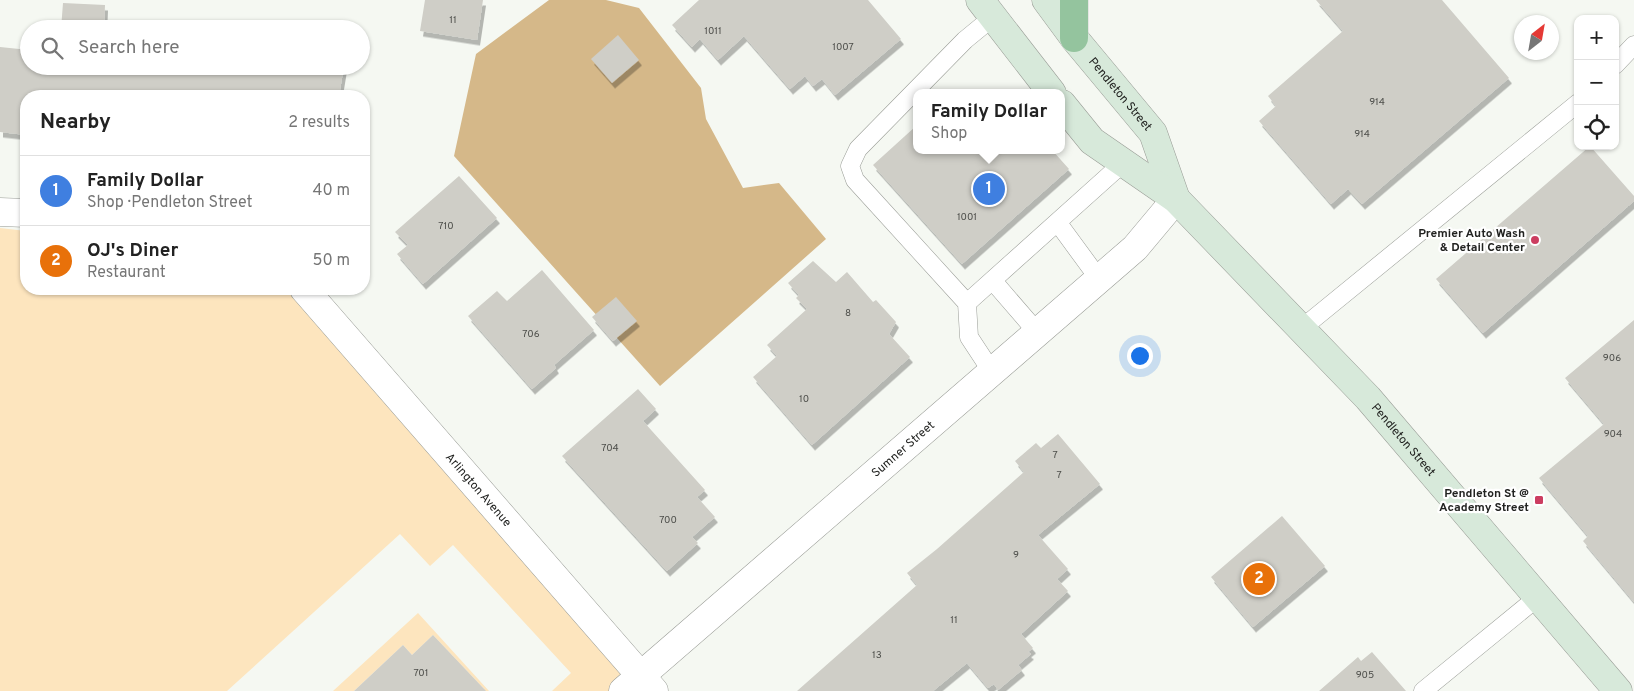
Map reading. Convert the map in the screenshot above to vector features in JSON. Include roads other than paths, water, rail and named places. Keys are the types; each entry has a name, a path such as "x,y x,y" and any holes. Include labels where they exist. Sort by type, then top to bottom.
{"highway":[{"path":"1074,0 1074,38"}],"main road":[{"name":"Pendleton Street","path":"1046,0 1074,38 1153,134 1176,199"},
{"path":"986,8 1049,89"},
{"name":"Pendleton Street","path":"1065,108 1092,141 1176,199 1368,398 1618,691"}],"street":[{"name":"Sumner Street","path":"639,686 1037,332 1135,248 1176,199"},
{"path":"0,212 20,213"},
{"name":"Arlington Avenue","path":"309,295 639,686"}],"lane":[{"path":"917,89 966,40 986,8"},
{"path":"1619,61 1634,45"},
{"path":"913,93 858,149 850,166 855,180 967,304 969,337 992,372"},
{"path":"1301,329 1442,216 1576,105"},
{"path":"967,304 1123,163"},
{"path":"1058,223 1098,279"},
{"path":"993,280 1037,332"},
{"path":"1423,691 1538,597"}],"place":[{"name":"Family Dollar","path":"989,189"},
{"name":"Premier Auto Wash & Detail Center","path":"1535,240"},
{"name":"Pendleton St @ Academy Street","path":"1539,500"},
{"name":"OJ's Diner","path":"1259,579"}]}
